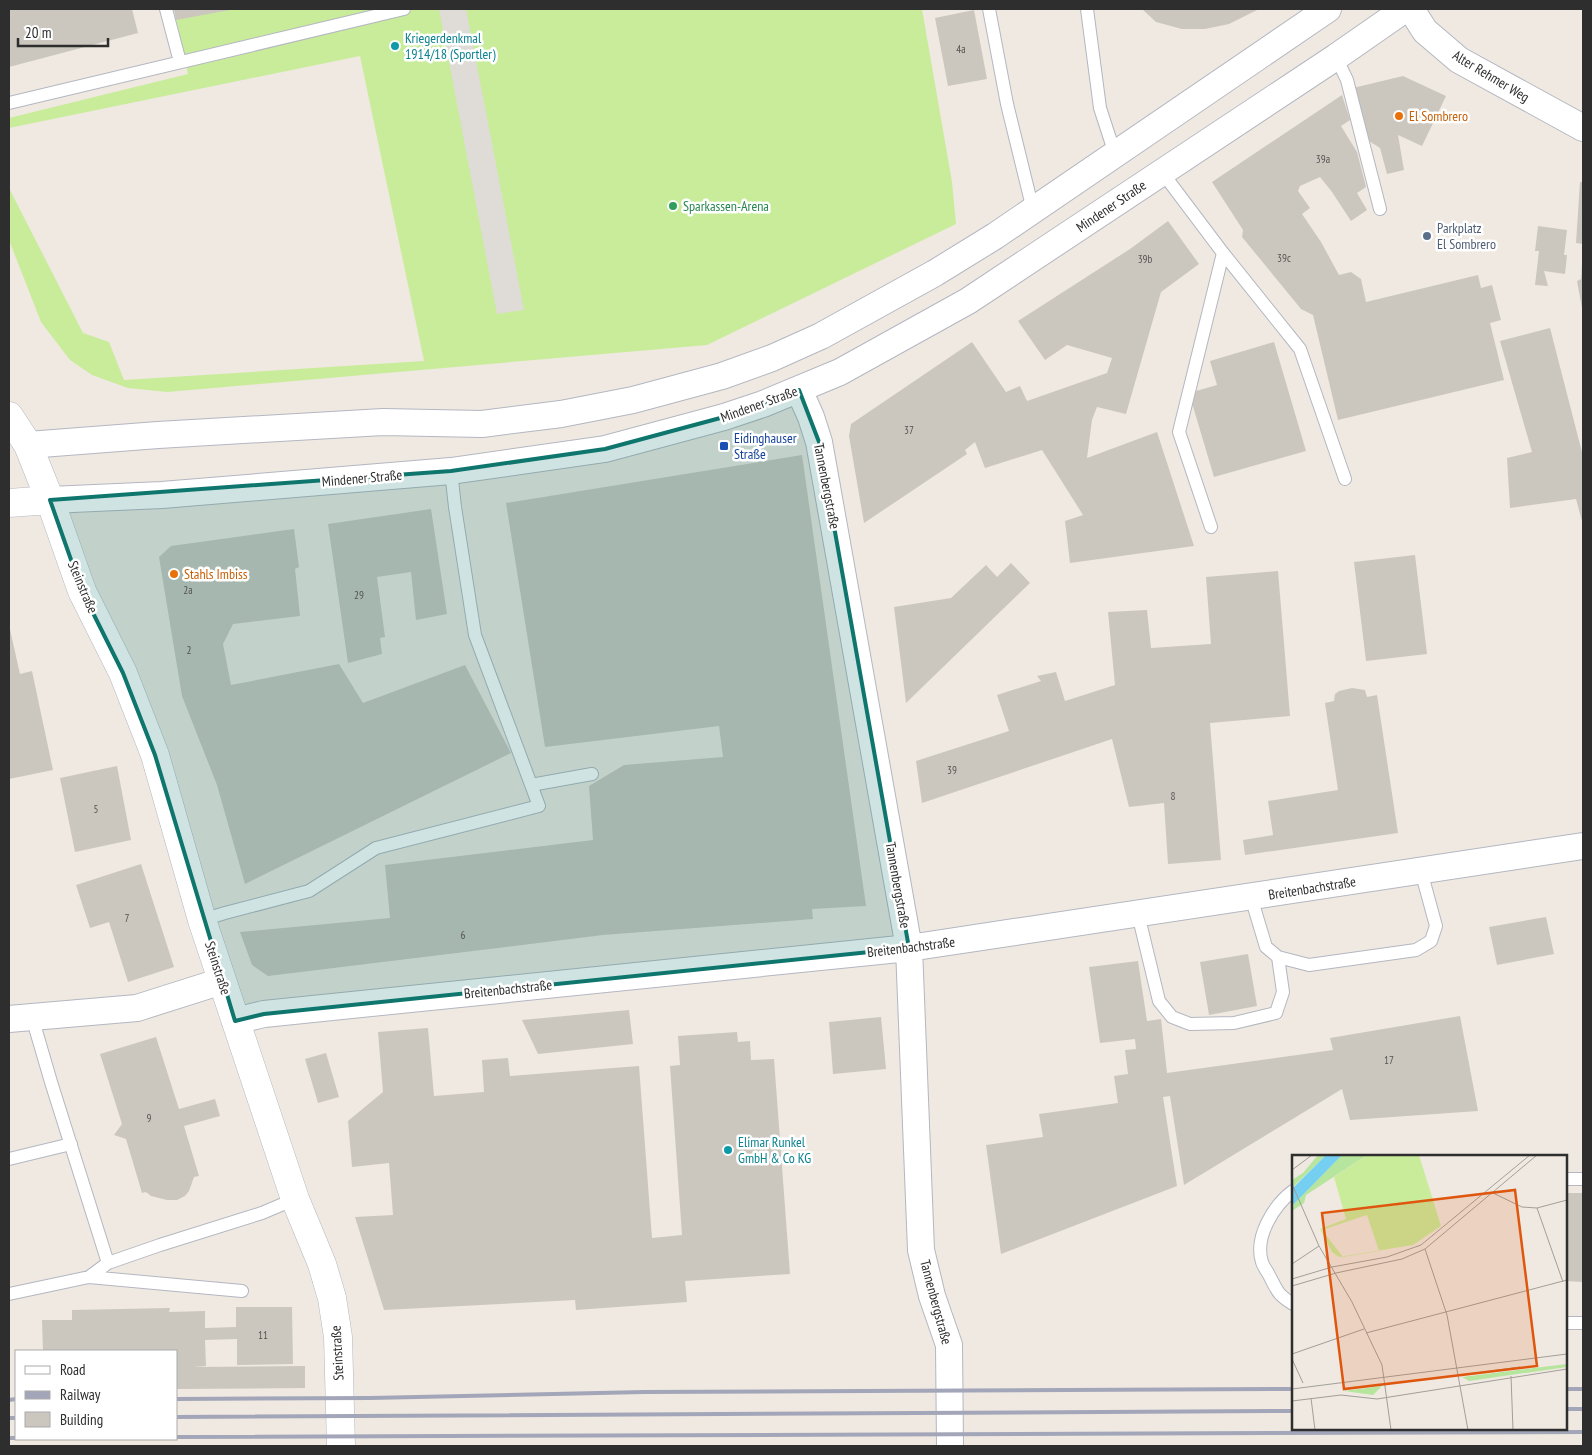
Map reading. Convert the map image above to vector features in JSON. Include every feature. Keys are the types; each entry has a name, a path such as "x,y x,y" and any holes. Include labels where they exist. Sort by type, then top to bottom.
{"main road":[{"name":"Steinstraße","path":"9,416 18,446 50,500 82,591 123,673 155,755 202,920 235,1021 295,1199 322,1264 332,1298 338,1337 340,1446"},
{"name":"Mindener Straße","path":"9,503 50,500"}],"street":[{"path":"18,446 158,435 383,422 482,424 561,414 633,400 722,376 772,358 821,336 935,273 1033,210 1328,9"},
{"name":"Mindener Straße","path":"50,500 162,494 451,471 605,449 724,417 798,390 840,372 968,301 1336,57 1405,9"},
{"name":"Alter Rehmer Weg","path":"1411,9 1425,31 1459,60 1583,128"},
{"name":"Tannenbergstraße","path":"798,390 811,417 819,442 909,948 921,1250 932,1296 949,1346 950,1446"},
{"name":"Breitenbachstraße","path":"235,1021 264,1014 909,948 1583,846"},
{"path":"20,1018 137,1008 222,981"}],"lane":[{"path":"166,9 180,62"},
{"path":"9,103 404,9"},
{"path":"989,9 1006,104 1033,210"},
{"path":"1087,9 1100,108 1114,154"},
{"path":"1336,57 1347,80 1380,209"},
{"path":"1162,172 1223,253 1300,349 1345,479"},
{"path":"1211,527 1179,432 1223,253"},
{"path":"202,920 309,891 376,848 539,806 475,634 451,471"},
{"path":"531,785 592,774"},
{"path":"1251,897 1266,947 1278,957 1309,965 1416,950 1431,941 1436,926 1421,871"},
{"path":"1138,914 1159,1001 1172,1017 1190,1024 1234,1023 1276,1013 1283,992 1278,957"},
{"path":"20,1018 51,1082 108,1263"},
{"path":"9,1159 72,1144"},
{"path":"1567,1179 1583,1180"},
{"path":"1292,1192 1283,1199 1269,1218 1260,1244 1261,1261 1280,1296 1292,1303"},
{"path":"89,1277 108,1263 262,1213 295,1199"},
{"path":"9,1294 89,1277 242,1292"},
{"path":"1567,1323 1583,1323"}],"highlighted area":[{"path":"799,390 819,442 909,948 264,1014 235,1021 155,755 123,673 82,591 50,500 451,471 605,449 724,417"}],"green space":[{"name":"Sparkassen-Arena","path":"174,9 922,9 952,182 956,224 707,345 167,392 128,388 92,375 70,360 41,322 9,240 9,188 83,333 109,342 124,380 424,361 360,56 9,128 9,118 188,74"}],"shaded area":[{"path":"439,9 466,9 524,310 497,314"}],"building":[{"path":"9,9 132,9 138,33 9,67"},
{"path":"174,9 229,9 230,10 176,20"},
{"path":"1142,9 1259,9 1229,24 1205,29 1182,29 1156,22"},
{"path":"974,10 987,79 948,86 935,18"},
{"name":"El Sombrero","path":"1403,76 1446,96 1422,146 1398,135 1404,170 1387,174 1380,148 1369,141 1353,88"},
{"path":"1342,95 1350,120 1341,126 1357,152 1366,187 1357,193 1367,210 1351,221 1320,177 1300,186 1298,191 1310,208 1302,214 1321,242 1339,275 1351,272 1361,279 1366,302 1478,275 1481,288 1492,285 1501,320 1490,323 1504,380 1338,420 1313,315 1301,309 1242,237 1243,230 1212,182"},
{"path":"1580,182 1583,182 1583,244 1576,243"},
{"path":"1168,221 1199,264 1161,292 1126,414 1097,407 1092,420 1087,458 1157,432 1194,546 1070,563 1065,521 1083,515 1042,450 985,468 975,442 965,450 967,454 864,523 849,436 851,424 972,342 1006,392 1020,386 1027,401 1107,373 1112,358 1067,345 1045,360 1018,321 1130,249"},
{"path":"1538,226 1567,230 1564,255 1567,255 1565,274 1544,271 1548,286 1535,285 1539,251 1535,251"},
{"path":"1582,263 1582,308 1577,281 1581,279"},
{"path":"1550,328 1583,456 1583,525 1576,499 1510,508 1507,458 1532,452 1500,341"},
{"path":"1274,342 1306,451 1214,477 1189,393 1217,385 1210,361"},
{"path":"802,455 866,906 812,909 813,919 603,935 268,976 252,965 240,932 390,918 385,865 593,840 589,786 624,765 723,757 719,726 545,747 506,503"},
{"path":"431,509 447,614 416,620 411,572 377,577 385,637 380,638 382,654 348,663 328,524"},
{"path":"294,529 299,567 295,569 300,616 233,624 223,644 231,685 339,664 363,703 465,665 511,753 245,884 217,785 182,696 159,557 171,546"},
{"path":"1415,555 1427,654 1366,661 1354,562"},
{"path":"1011,563 1030,583 906,703 894,607 951,598 986,565 997,577"},
{"path":"1278,571 1290,716 1210,723 1221,860 1168,864 1164,803 1129,807 1112,739 922,803 916,761 1009,731 997,695 1041,681 1037,676 1056,672 1065,701 1115,685 1108,612 1147,610 1151,648 1211,644 1206,577"},
{"path":"9,625 20,674 32,671 53,770 9,779"},
{"path":"1352,688 1365,690 1367,697 1377,695 1398,833 1245,855 1243,840 1273,835 1268,801 1338,790 1325,703 1334,701 1335,694 1339,691"},
{"path":"117,766 131,840 75,852 60,778"},
{"path":"141,864 174,967 128,982 109,922 90,928 76,885"},
{"path":"1546,917 1554,954 1497,965 1489,927"},
{"path":"1248,954 1257,1006 1209,1015 1200,962"},
{"path":"1138,961 1147,1021 1161,1019 1167,1073 1333,1050 1330,1038 1460,1016 1478,1111 1350,1120 1342,1089 1184,1185 1170,1096 1163,1097 1177,1186 1001,1254 986,1145 1043,1137 1039,1114 1118,1103 1114,1076 1128,1074 1125,1050 1136,1049 1135,1039 1100,1043 1089,967"},
{"path":"629,1010 633,1044 538,1054 522,1020"},
{"path":"881,1017 886,1069 833,1074 829,1022"},
{"path":"428,1028 434,1096 484,1092 482,1060 508,1058 510,1076 639,1066 652,1238 682,1235 670,1066 680,1065 678,1036 737,1032 738,1042 750,1041 751,1060 774,1059 790,1274 685,1281 687,1302 576,1310 575,1300 384,1310 355,1217 393,1215 389,1163 352,1167 348,1121 383,1092 378,1032"},
{"path":"156,1037 179,1109 215,1099 220,1116 184,1126 199,1176 194,1177 185,1196 177,1200 167,1200 151,1196 146,1192 142,1193 126,1139 114,1135 122,1124 100,1054"},
{"path":"326,1053 339,1097 318,1103 305,1059"},
{"path":"1567,1193 1583,1193 1583,1282 1567,1281"},
{"path":"236,1307 292,1307 293,1364 237,1365 237,1339 205,1340 206,1366 193,1367 305,1366 305,1388 178,1389 178,1350 43,1350 42,1320 72,1320 72,1310 170,1308 169,1312 205,1311 205,1328 236,1327"}],"railway":[{"path":"178,1399 370,1398 644,1392 1292,1389"},
{"path":"1567,1389 1583,1389"},
{"path":"9,1400 15,1399"},
{"path":"1567,1409 1583,1409"},
{"path":"178,1417 1292,1411"},
{"path":"9,1418 15,1418"},
{"path":"178,1437 1583,1432"},
{"path":"9,1438 15,1438"}],"place":[{"name":"Kriegerdenkmal 1914/18 (Sportler)","path":"395,46"},
{"name":"El Sombrero","path":"1399,116"},
{"name":"Sparkassen-Arena","path":"673,206"},
{"name":"Parkplatz El Sombrero","path":"1427,236"},
{"name":"Eidinghauser Straße","path":"724,446"},
{"name":"Stahls Imbiss","path":"174,574"},
{"name":"Elimar Runkel GmbH & Co KG","path":"728,1150"}]}
